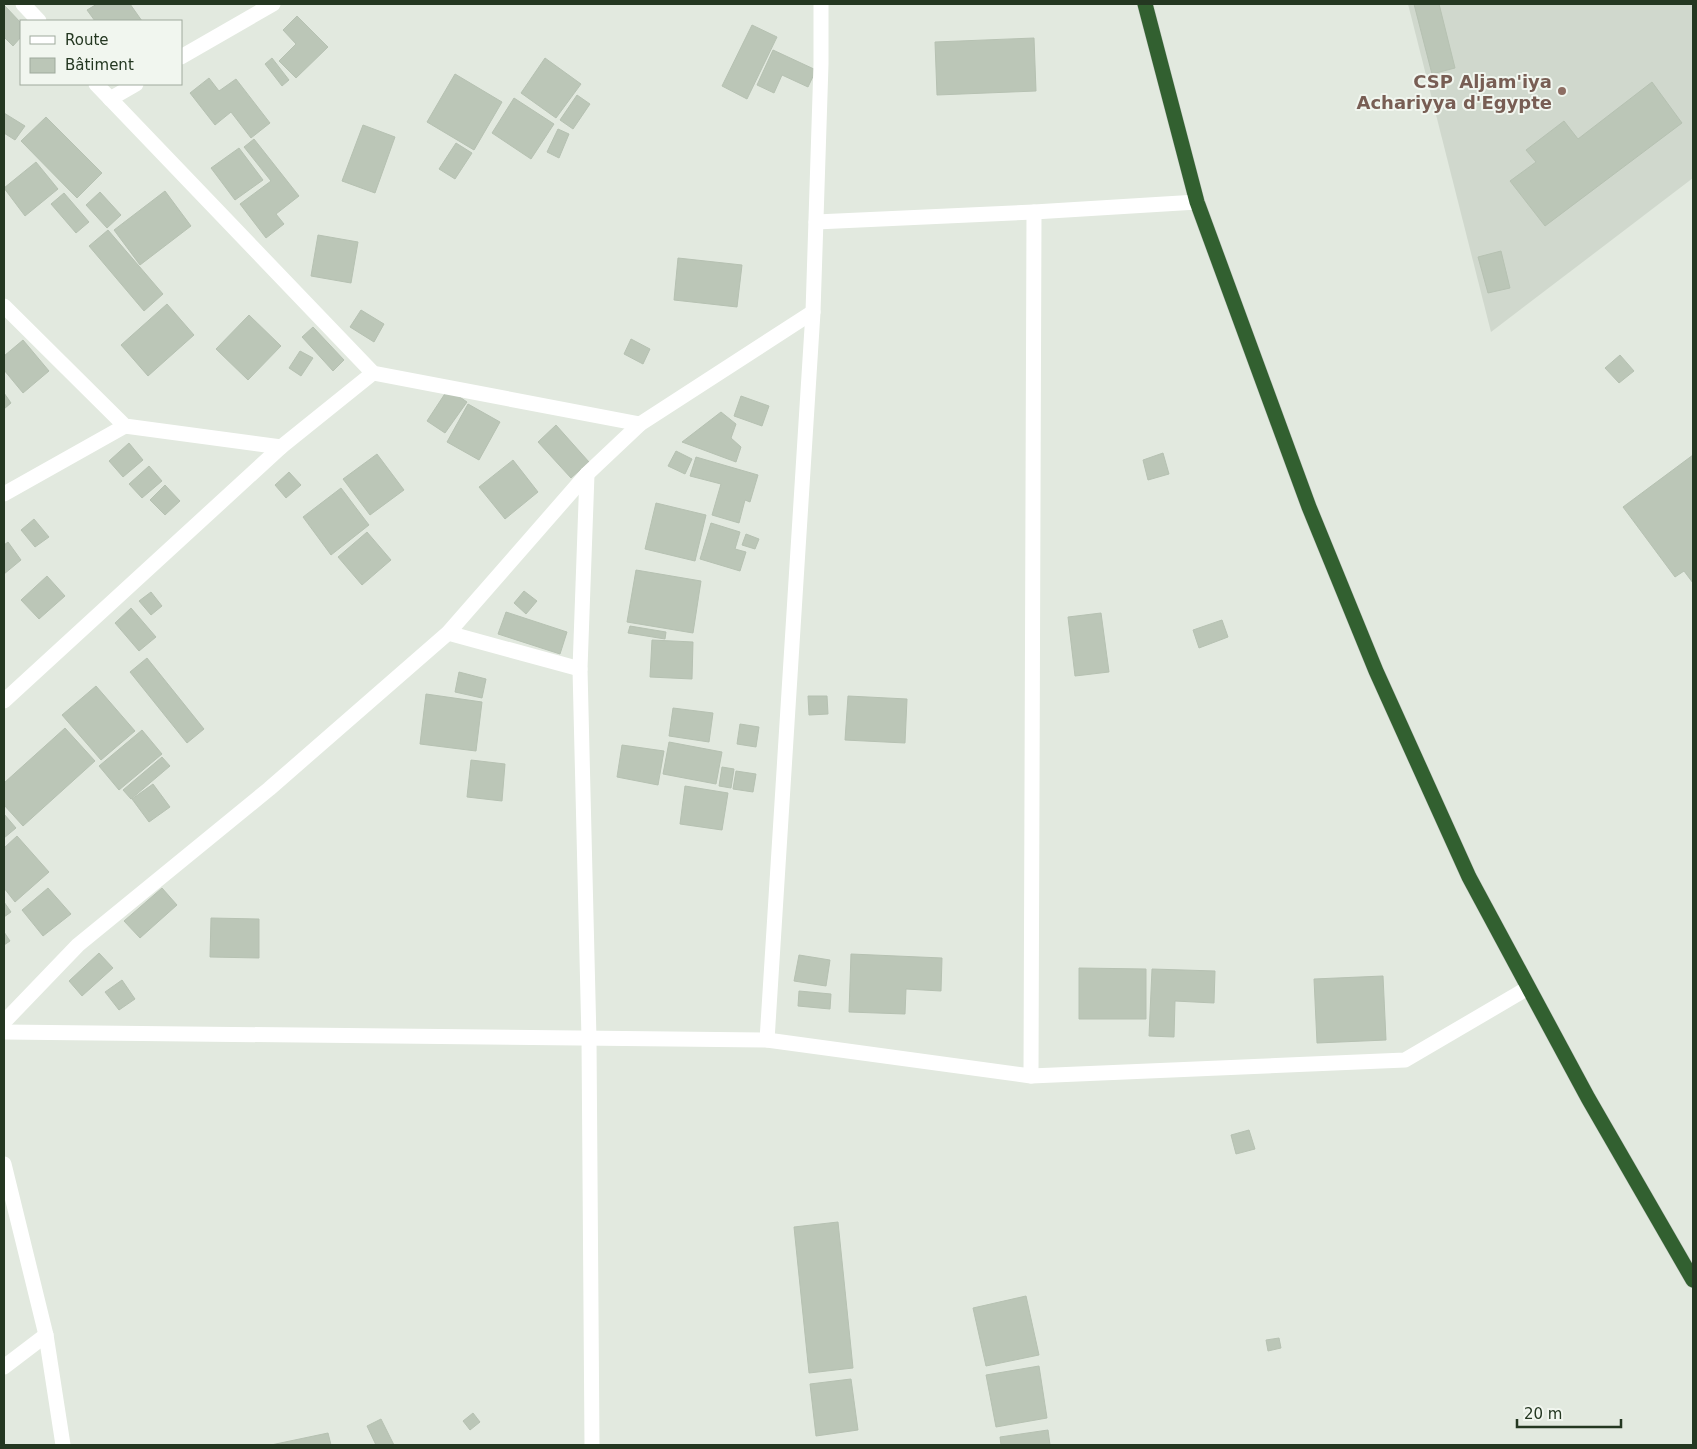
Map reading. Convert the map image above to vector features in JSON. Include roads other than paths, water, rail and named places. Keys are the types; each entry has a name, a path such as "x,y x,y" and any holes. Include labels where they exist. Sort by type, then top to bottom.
{"highway":[{"path":"1145,4 1197,202 1309,507 1376,672 1469,877 1588,1098 1693,1280"}],"street":[{"path":"23,4 38,20"},
{"path":"182,57 273,4"},
{"path":"767,1040 813,312 821,64 821,4"},
{"path":"97,85 373,373 640,424"},
{"path":"110,99 134,85"},
{"path":"816,222 1197,202"},
{"path":"1031,1076 1034,212"},
{"path":"4,306 125,426"},
{"path":"4,1022 78,945 269,790 448,633 587,474 640,424 813,312"},
{"path":"4,701 281,447 373,373"},
{"path":"4,494 125,426 281,447"},
{"path":"587,474 580,669 589,1039 592,1445"},
{"path":"448,633 580,669"},
{"path":"4,1032 767,1040 1031,1076 1405,1060 1528,988"},
{"path":"4,1164 46,1335 63,1445"},
{"path":"4,1368 46,1335"}],"place":[{"name":"CSP Aljam'iya Achariyya d'Egypte","path":"1562,91"}]}
